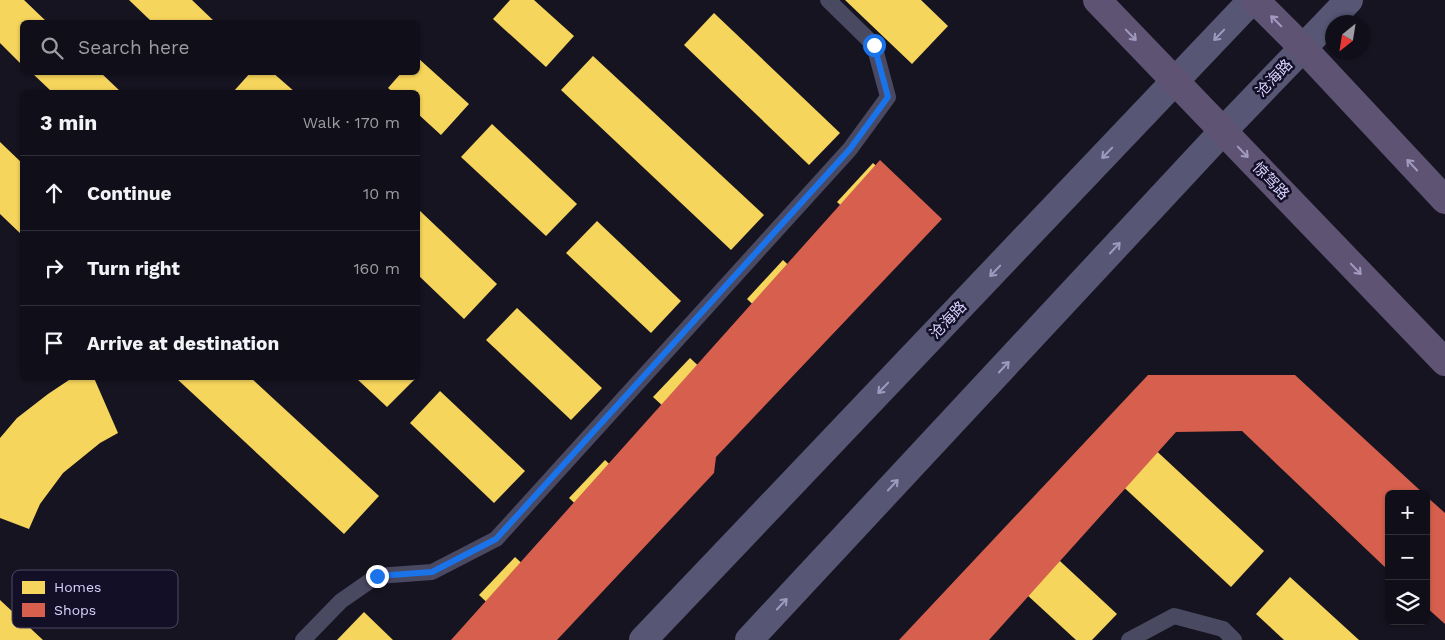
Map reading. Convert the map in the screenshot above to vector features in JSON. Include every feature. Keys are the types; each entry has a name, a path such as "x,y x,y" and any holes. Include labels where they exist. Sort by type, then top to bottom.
{"main road":[{"name":"惊驾路","path":"1097,0 1445,362"},
{"name":"沧海路","path":"643,640 1254,0"},
{"path":"1254,0 1303,48 1445,200"},
{"name":"沧海路","path":"749,640 1223,131 1348,0"}],"lane":[{"path":"303,640 341,600 377,576 432,572 496,539 850,149 888,97 874,45 828,0"},
{"path":"1129,640 1174,616 1223,629 1234,640"}],"building: Homes":[{"path":"0,0 24,0 45,20 20,20 20,63 0,43"},
{"path":"129,0 192,0 213,20 150,20"},
{"path":"510,0 534,0 574,36 546,67 493,19"},
{"path":"845,0 921,0 948,26 912,64"},
{"path":"714,13 840,133 809,165 684,45"},
{"path":"593,56 764,215 731,250 561,90"},
{"path":"420,60 469,104 441,135 420,116 420,90 390,90 388,88 399,75 420,75"},
{"path":"34,75 103,75 119,90 50,90"},
{"path":"248,75 275,75 293,90 235,90"},
{"path":"492,124 577,204 546,236 461,157"},
{"path":"0,142 20,161 20,233 0,214"},
{"path":"873,163 934,219 898,258 837,202"},
{"path":"420,211 497,284 464,319 420,277"},
{"path":"597,221 681,301 651,333 566,253"},
{"path":"783,260 844,317 808,356 747,299"},
{"path":"517,308 602,388 571,420 486,340"},
{"path":"690,358 751,415 714,453 653,397"},
{"path":"69,380 95,380 118,433 100,443 63,473 40,504 29,529 0,518 0,438 17,418"},
{"path":"178,380 253,380 379,496 344,534"},
{"path":"358,380 414,380 387,407"},
{"path":"1291,382 1382,466 1385,463 1414,490 1385,490 1385,530 1353,501 1350,505 1257,419"},
{"path":"440,391 525,471 494,503 410,423"},
{"path":"1120,417 1264,551 1231,587 1087,453"},
{"path":"605,460 666,517 630,555 569,498"},
{"path":"1430,506 1445,519 1445,586 1430,573"},
{"path":"1019,523 1117,614 1092,640 1076,640 987,558"},
{"path":"515,557 576,613 552,640 527,640 479,595"},
{"path":"1290,577 1359,640 1284,640 1256,614"},
{"path":"0,600 12,611 12,628 30,628 43,640 0,640"},
{"path":"364,612 393,640 337,640"},
{"path":"915,631 925,640 908,640"}],"building: Shops":[{"path":"880,160 942,219 716,457 714,473 557,640 451,640"},
{"path":"1148,375 1295,375 1420,490 1385,490 1385,567 1242,431 1176,432 989,640 899,640"},
{"path":"1430,500 1445,513 1445,624 1430,611"}],"route":[{"path":"377,576 432,572 496,539 850,149 888,97 874,45"}]}
